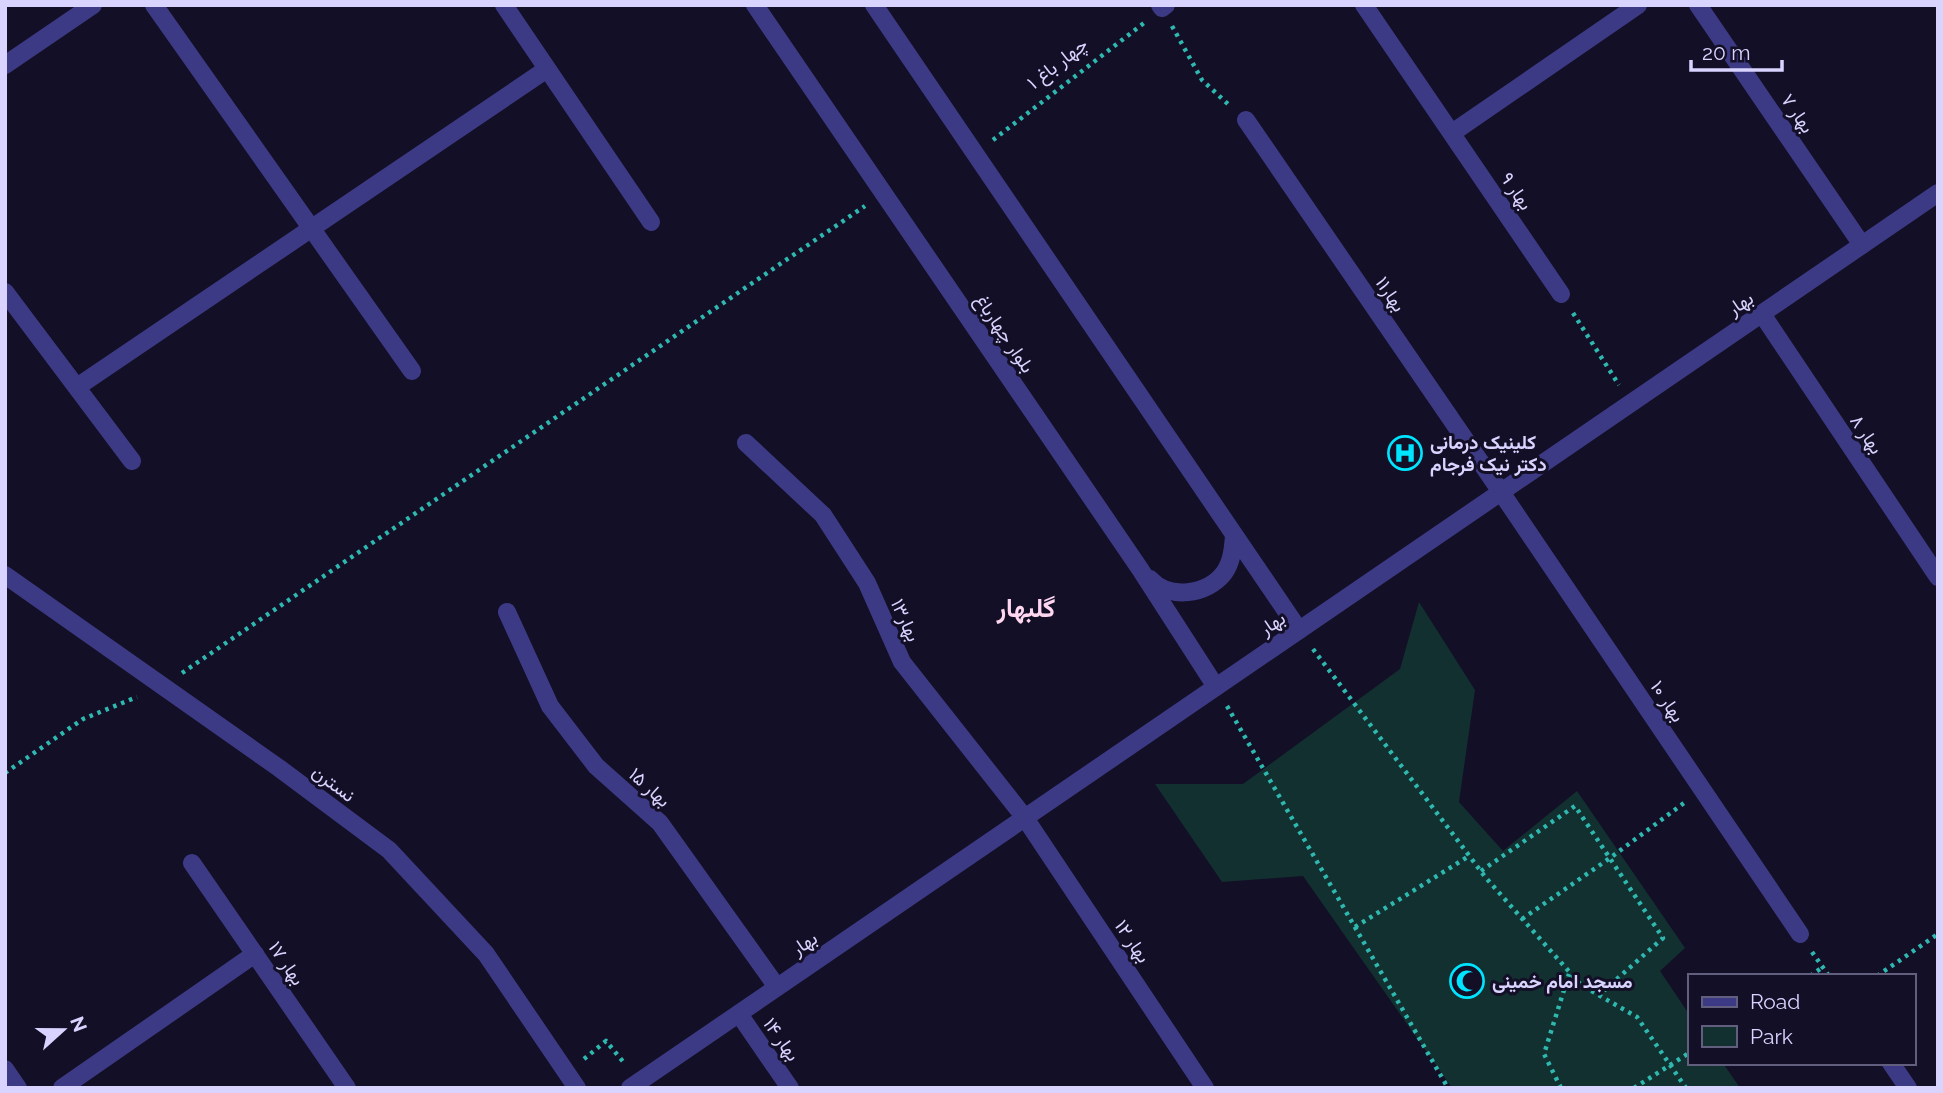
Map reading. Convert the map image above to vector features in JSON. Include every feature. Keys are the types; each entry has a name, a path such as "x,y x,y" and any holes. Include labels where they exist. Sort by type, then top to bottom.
{"street":[{"path":"5,65 93,5"},
{"path":"154,5 412,372"},
{"path":"504,5 651,222"},
{"name":"بلوار چهارباغ","path":"755,5 1140,569 1216,687"},
{"path":"874,5 1299,630"},
{"name":"بهار ۹","path":"1364,5 1561,294"},
{"path":"1452,133 1638,5"},
{"name":"بهار ۷","path":"1698,5 1862,245"},
{"path":"77,387 547,69"},
{"name":"بهار۱۱","path":"1246,120 1501,492"},
{"name":"بهار","path":"635,1085 1938,193"},
{"path":"5,292 132,461"},
{"name":"بهار ۸","path":"1762,314 1938,577"},
{"name":"بهار۱۳","path":"746,443 823,515 867,583 902,662 1025,818"},
{"name":"بهار ۱۰","path":"1501,492 1800,934"},
{"path":"1140,569 1153,583 1171,592 1191,593 1210,586 1224,573 1232,555 1234,536"},
{"name":"نسترن","path":"5,575 389,850 486,954 577,1088"},
{"name":"بهار ۱۵","path":"507,612 550,706 596,766 660,823 777,987"},
{"name":"بهار ۱۲","path":"1025,818 1206,1088"},
{"name":"بهار ۱۷","path":"192,863 347,1088"},
{"path":"62,1088 255,954"},
{"name":"بهار ۱۴","path":"739,1014 790,1088"},
{"path":"1892,1065 1908,1088"},
{"path":"5,1069 18,1088"}],"path":[{"path":"1163,6 1202,80 1246,120"},
{"name":"چهار باغ ۱","path":"975,154 1163,6"},
{"path":"5,773 83,719 163,686 884,194"},
{"path":"1561,294 1630,404"},
{"path":"1299,630 1481,872 1581,985 1637,1017 1686,1088"},
{"path":"1216,687 1448,1088"},
{"path":"1522,919 1702,790"},
{"path":"1481,872 1575,806 1663,938 1599,995"},
{"path":"1355,927 1469,856"},
{"path":"1880,974 1938,934"},
{"path":"1813,974 1823,967"},
{"path":"1561,1088 1544,1054 1570,973"},
{"path":"567,1072 606,1041 635,1085"},
{"path":"1634,1088 1688,1054"}],"green space":[{"path":"1419,602 1475,690 1459,802 1503,851 1577,791 1685,948 1660,971 1688,1013 1688,1065 1724,1065 1740,1088 1452,1088 1303,876 1222,882 1155,784 1243,784 1400,669"}],"place":[{"name":"کلینیک درمانی دکتر نیک فرجام","path":"1405,453"},
{"name":"مسجد امام خمینی","path":"1467,981"}],"district":[{"name":"گلبهار","path":"1026,608"}]}
